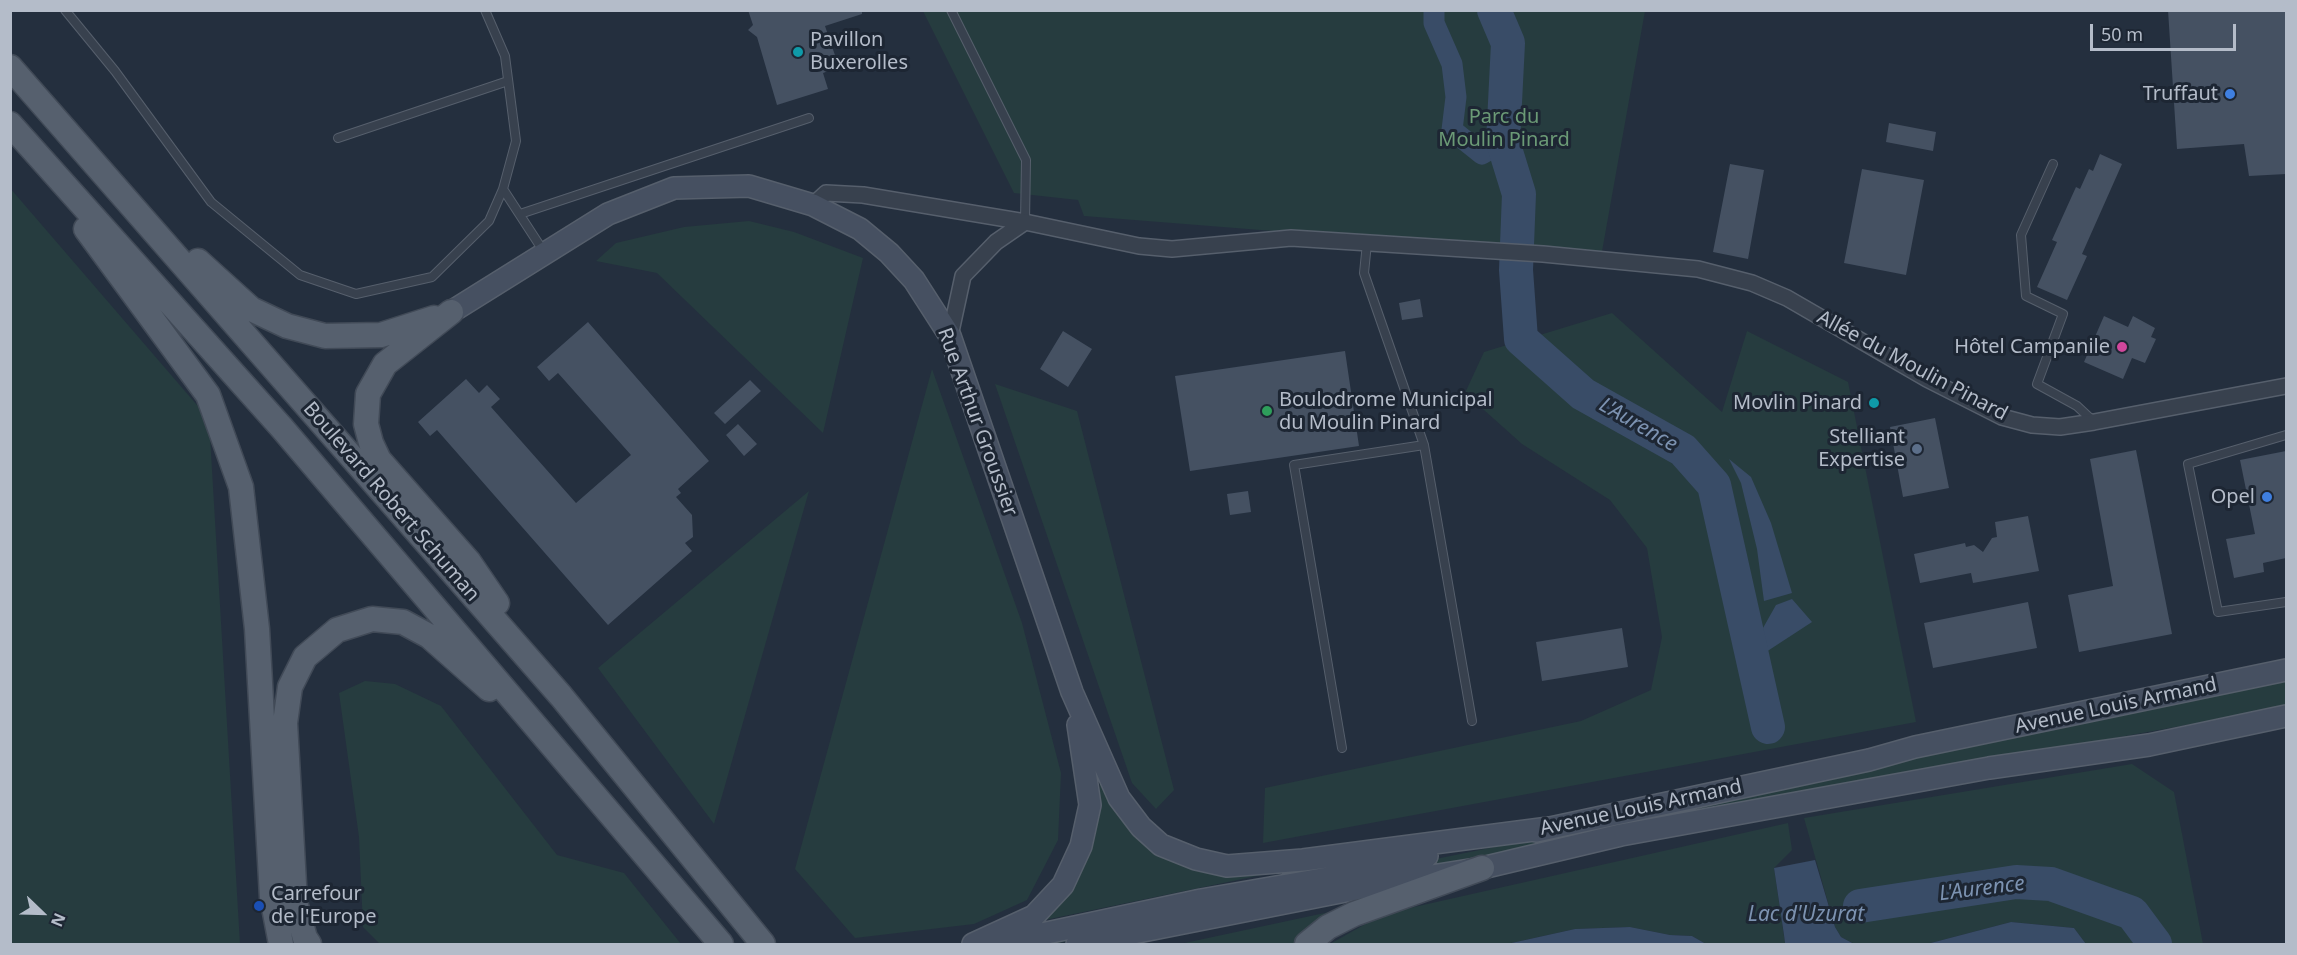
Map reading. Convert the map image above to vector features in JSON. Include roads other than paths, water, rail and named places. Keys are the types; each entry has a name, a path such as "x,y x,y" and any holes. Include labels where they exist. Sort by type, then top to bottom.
{"main road":[{"name":"Boulevard Robert Schuman","path":"10,67 561,696 763,944"},
{"name":"Boulevard Robert Schuman","path":"10,125 282,428 721,945"},
{"path":"10,125 208,395 241,487 257,629 272,897 281,945"},
{"name":"Rue Arthur Groussier","path":"451,312 608,214 674,188 749,186 813,206 860,229 889,253 915,280 950,336 1072,692"},
{"path":"116,188 251,309 287,326 325,336 381,335 451,312"},
{"path":"451,312 385,364 368,394 366,424 371,443 379,460 469,562 561,696"},
{"path":"309,945 304,938 295,902 285,723 290,687 305,657 337,630 372,619 403,622 429,636 558,751"},
{"name":"Avenue Louis Armand","path":"995,945 1201,900 1328,878 1869,760 1915,747 2286,670"},
{"path":"1072,692 1119,798 1141,826 1161,845 1196,859 1227,866 1303,860 1549,828"},
{"path":"973,945 1034,916 1063,885 1081,846 1090,806 1072,692"},
{"name":"Avenue Louis Armand","path":"1077,945 1381,884 1482,868 1644,831 1989,768 2149,746 2286,717"},
{"path":"1307,945 1328,927 1354,914 1482,868"}],"street":[{"name":"Allée du Moulin Pinard","path":"813,206 826,193 863,195 1025,222 1139,246 1172,249 1291,238 1543,254 1698,269 1752,283 1787,298 1927,379 2002,417 2032,425 2060,427 2094,422 2286,386"},
{"path":"950,336 963,276 996,242 1025,222"}],"lane":[{"path":"65,10 115,71 211,202 300,274 356,294 432,277 489,221 503,189 516,141 504,56 484,10"},
{"path":"951,10 1026,160 1025,222"},
{"path":"338,138 508,81"},
{"path":"520,214 809,118"},
{"path":"2053,164 2021,235 2026,296 2063,314 2037,384 2077,406 2094,422"},
{"path":"503,189 545,253"},
{"path":"1367,243 1364,273 1424,445 1472,721"},
{"path":"2286,435 2188,464 2218,612 2286,602"},
{"path":"1342,748 1294,465 1424,445"}],"water":[{"path":"1729,459 1751,477 1771,523 1792,593 1764,601 1757,549 1741,483"},
{"path":"1792,599 1812,622 1766,652 1763,628 1776,605"},
{"name":"Lac d'Uzurat","path":"1815,860 1835,927 1841,937 1854,944 1782,944 1785,943 1774,868"},
{"path":"2011,922 2074,928 2086,944 1927,944"},
{"name":"Lac d'Uzurat","path":"1630,927 1670,935 1692,936 1706,944 1507,944 1575,929"}],"waterway":[{"name":"L'Aurence","path":"1434,10 1434,23 1452,64 1456,97 1452,130 1482,154 1503,142"},
{"name":"L'Aurence","path":"1494,10 1508,43 1503,142 1519,194 1516,270 1521,339 1583,394 1683,450 1714,485 1768,727"},
{"name":"L'Aurence","path":"1860,906 2016,882 2051,884 2132,913 2155,944"}],"place":[{"name":"Pavillon Buxerolles","path":"798,52"},
{"name":"Truffaut","path":"2230,94"},
{"name":"Hôtel Campanile","path":"2122,347"},
{"name":"Movlin Pinard","path":"1874,403"},
{"name":"Boulodrome Municipal du Moulin Pinard","path":"1267,411"},
{"name":"Stelliant Expertise","path":"1917,449"},
{"name":"Opel","path":"2267,497"},
{"name":"Carrefour de l'Europe","path":"259,906"}],"park label":[{"name":"Parc du Moulin Pinard","path":"1504,128"}]}
